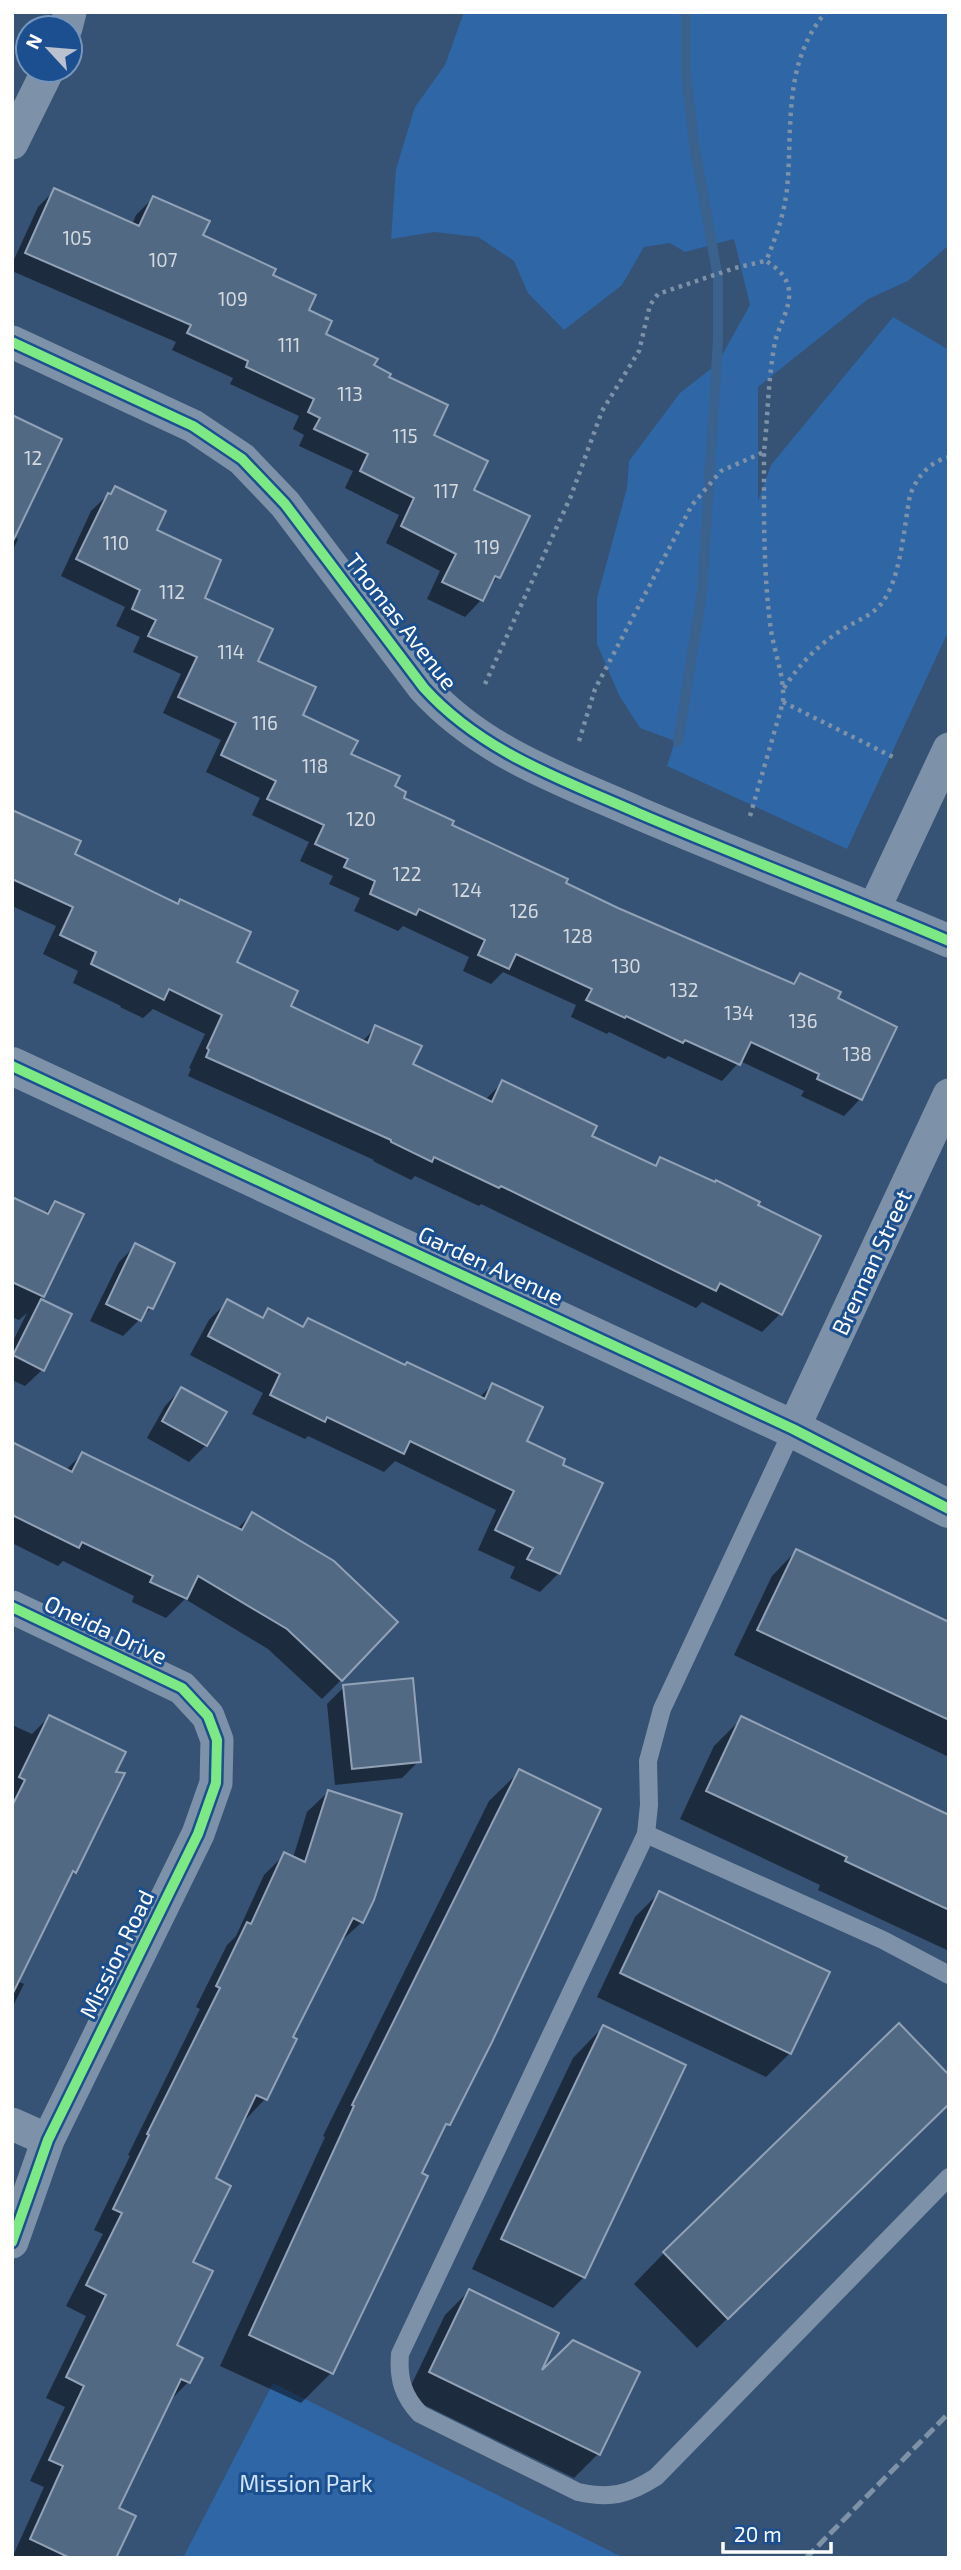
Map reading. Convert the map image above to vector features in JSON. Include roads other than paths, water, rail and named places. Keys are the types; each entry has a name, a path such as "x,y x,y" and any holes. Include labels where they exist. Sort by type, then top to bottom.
{"street":[{"path":"12,143 41,84"},
{"name":"Thomas Avenue","path":"12,341 192,426 216,439 242,459 285,504 424,688 441,707 472,733 513,758 726,851 949,941"},
{"path":"874,909 949,749"},
{"name":"Garden Avenue","path":"12,1066 793,1429 949,1510"},
{"name":"Brennan Street","path":"793,1429 949,1095"},
{"name":"Oneida Drive","path":"12,1607 182,1688"},
{"name":"Mission Road","path":"12,2242 48,2140 198,1834 216,1783 217,1740 208,1716 182,1688"},
{"path":"12,2124 48,2140"}],"lane":[{"path":"793,1429 663,1709 648,1761 649,1805 646,1834 400,2354 402,2387 409,2402 421,2414 578,2492 598,2496 619,2495 638,2488 656,2477 949,2177"},
{"path":"646,1834 883,1940 949,1975"}],"waterway":[{"path":"678,742 702,593 718,339 718,278 694,144 686,73 686,12"}],"railway":[{"path":"806,2558 949,2413"}],"park label":[{"name":"Mission Park","path":"306,2483"}]}
